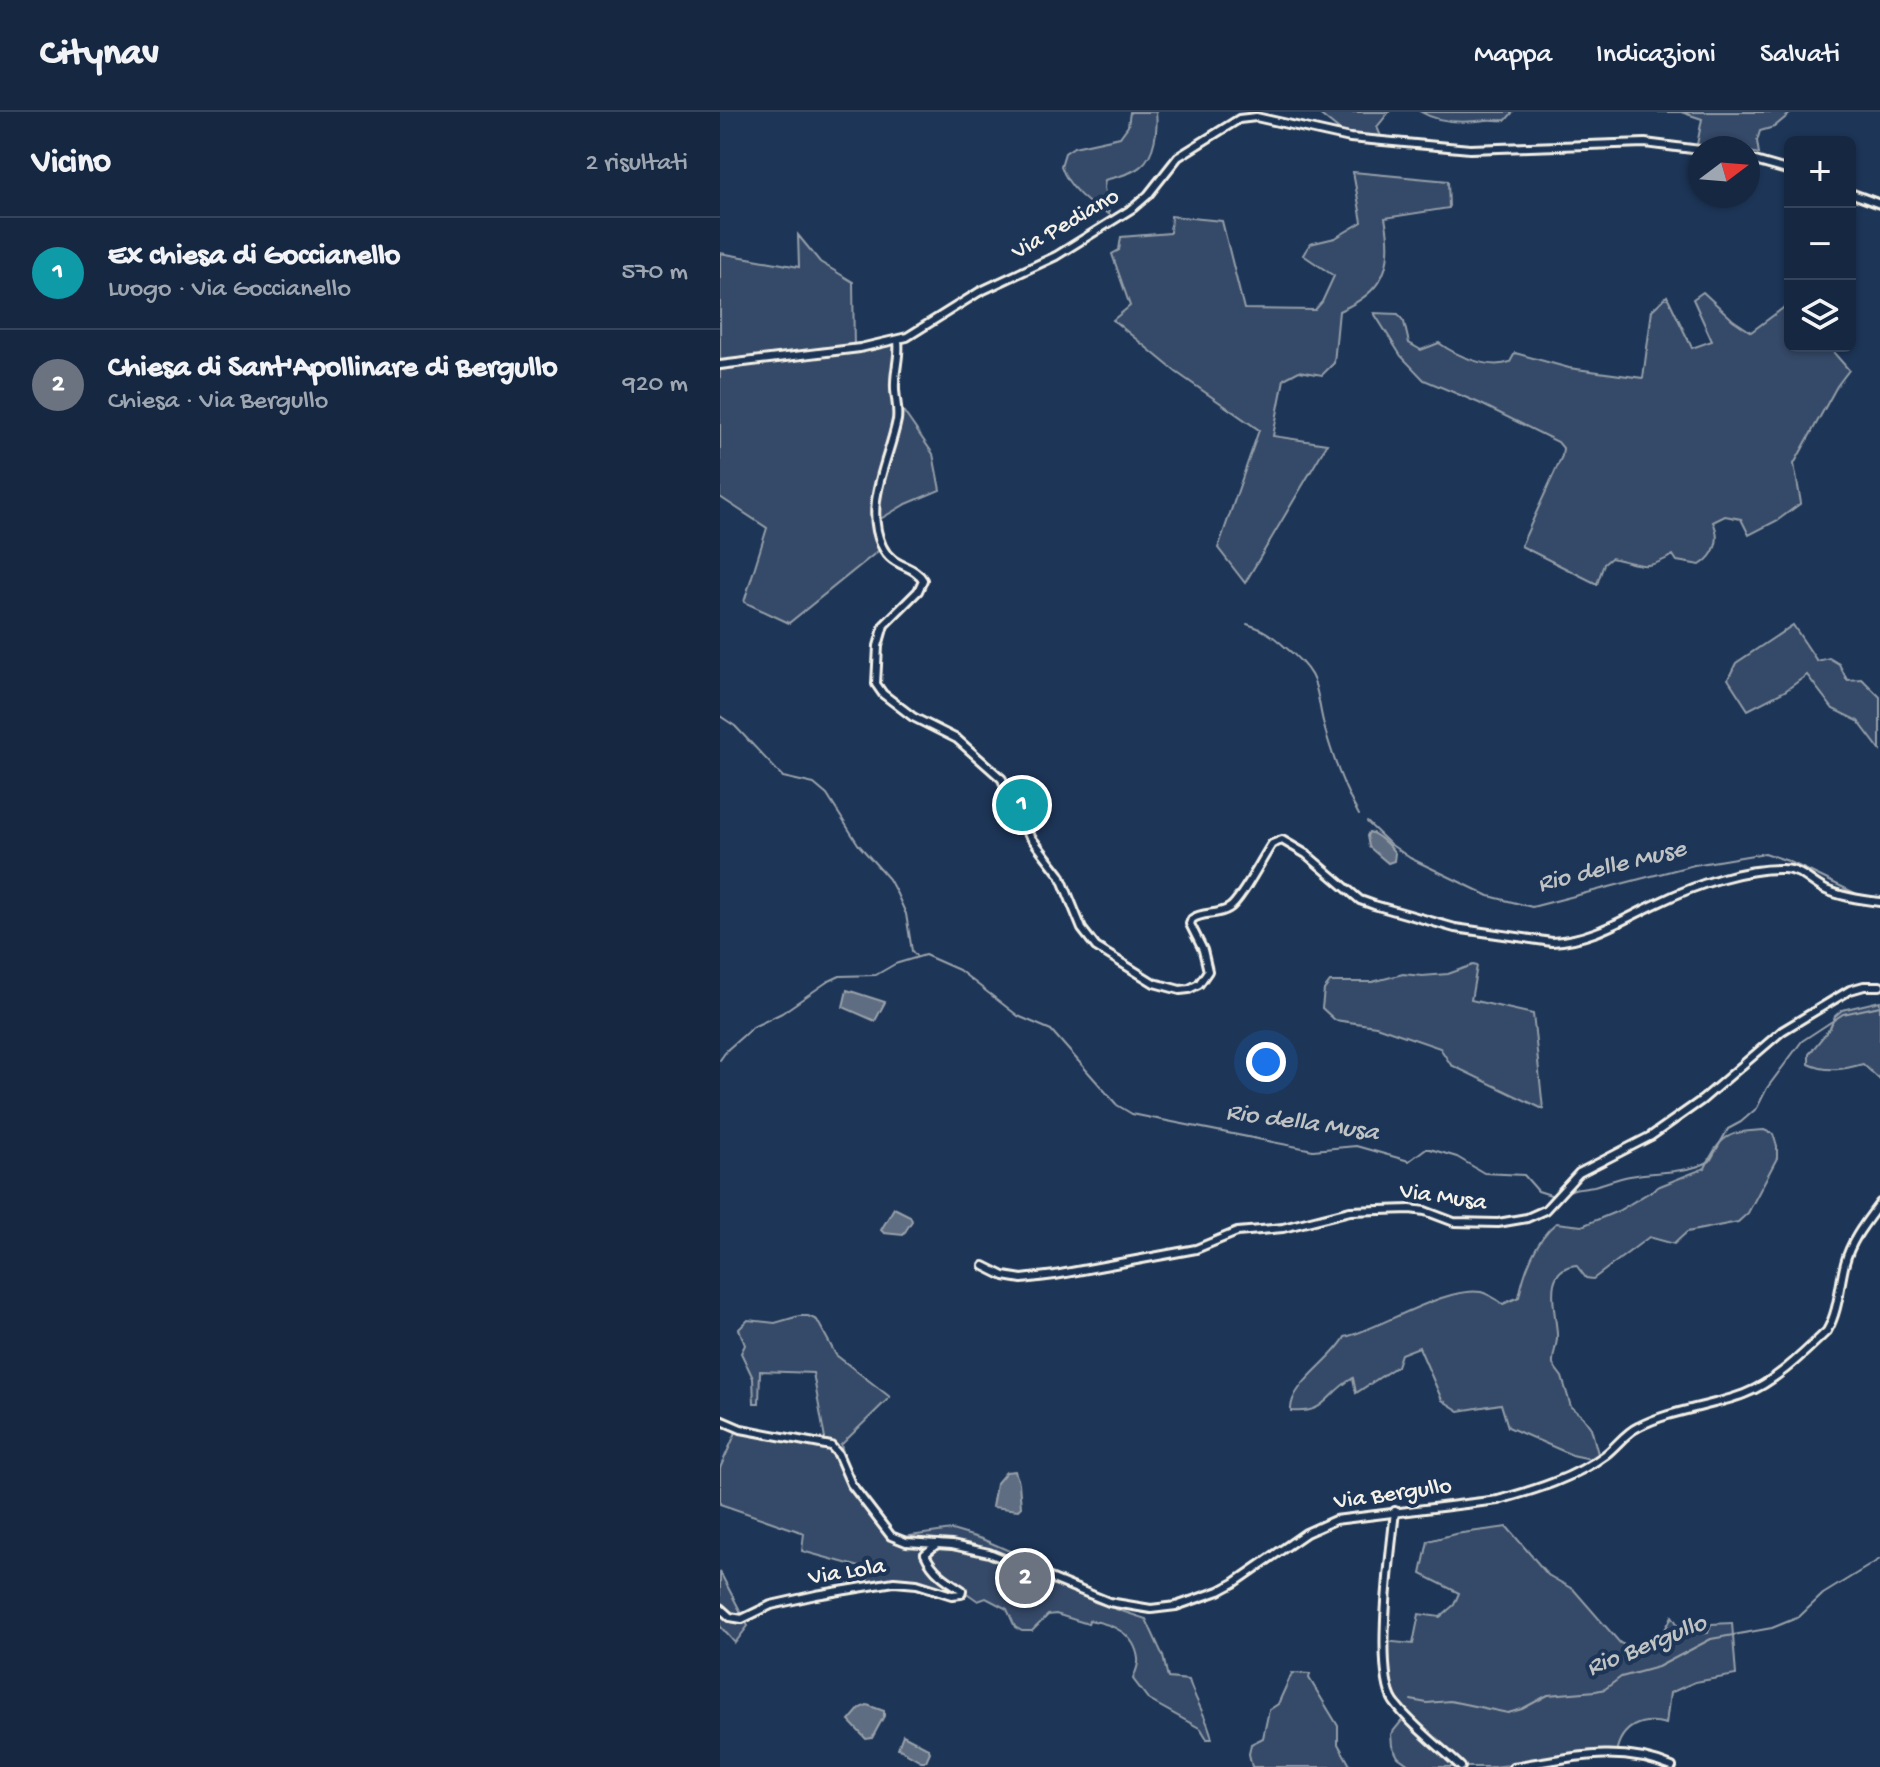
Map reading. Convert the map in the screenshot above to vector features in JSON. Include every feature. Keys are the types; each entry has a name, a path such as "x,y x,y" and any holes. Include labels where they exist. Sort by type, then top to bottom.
{"street":[{"name":"Via Pediano","path":"720,365 898,341 979,292 1056,256 1133,208 1148,195 1178,157 1239,119 1256,117 1350,138 1455,148 1645,143 1688,148"},
{"path":"1760,162 1784,169"},
{"path":"1856,195 1880,204"},
{"path":"898,341 895,385 898,407 878,484 877,528 887,556 900,566 917,572 923,580 922,586 884,625 878,646 876,684 883,694 913,717 957,739 1002,779 1016,818 1060,875 1089,941 1139,975 1180,990 1199,984 1208,971 1203,950 1190,924 1192,919 1202,914 1222,912 1233,905 1272,844 1282,840 1313,859 1360,900 1455,928 1552,942 1567,942 1595,935 1660,902 1711,882 1779,869 1794,870 1833,893 1880,902"},
{"name":"Via Musa","path":"984,1266 1012,1278 1055,1275 1196,1249 1237,1232 1283,1228 1358,1210 1410,1209 1454,1222 1498,1223 1534,1216 1545,1210 1579,1173 1651,1136 1702,1100 1782,1031 1850,990 1880,986"},
{"name":"Via Bergullo","path":"720,1420 741,1429 831,1446 838,1454 851,1484 891,1536 906,1542 989,1553 1109,1602 1164,1609 1234,1583 1267,1558 1324,1523 1395,1511 1498,1500 1520,1494 1574,1475 1641,1425 1734,1398 1762,1386 1827,1331 1833,1319 1848,1253 1880,1203"},
{"path":"1395,1511 1384,1652 1387,1688 1394,1702 1461,1767"},
{"name":"Via Lola","path":"720,1608 730,1617 742,1619 771,1605 894,1582 917,1584 952,1595 961,1594 962,1590 940,1576 927,1560 927,1550 937,1544"},
{"path":"1513,1767 1624,1753 1645,1756 1672,1767"}],"shaded area":[{"path":"1130,112 1156,112 1154,141 1150,155 1141,166 1105,180 1109,214 1080,195 1061,166 1065,153 1074,147 1120,137 1128,126"},
{"path":"1317,112 1389,112 1377,127 1383,141 1349,138"},
{"path":"1421,112 1513,112 1506,120 1461,122 1437,119"},
{"path":"1681,112 1792,112 1774,127 1760,131 1758,136 1699,136 1702,119"},
{"path":"1353,172 1448,181 1449,208 1385,218 1388,250 1383,275 1367,295 1339,311 1334,363 1322,375 1299,371 1284,379 1273,436 1327,444 1245,583 1218,548 1259,430 1176,372 1113,320 1130,306 1112,254 1119,250 1121,237 1170,233 1171,216 1222,221 1244,309 1315,310 1334,276 1303,255 1310,244 1335,238 1362,222"},
{"path":"798,235 820,262 853,282 854,349 897,341 895,399 933,454 940,490 904,505 877,521 883,547 789,623 744,602 767,528 720,497 720,253 799,267"},
{"path":"1703,292 1751,332 1784,307 1784,352 1833,352 1849,370 1794,464 1801,503 1778,520 1749,535 1741,519 1725,516 1713,522 1717,534 1716,546 1700,565 1677,561 1673,555 1649,565 1611,558 1604,564 1597,584 1521,546 1563,448 1558,442 1479,403 1424,380 1401,356 1374,313 1398,314 1404,322 1409,343 1421,350 1439,343 1455,353 1483,363 1510,362 1515,353 1569,368 1643,378 1652,310 1667,296 1692,348 1712,341 1693,299"},
{"path":"1793,625 1817,661 1829,658 1839,664 1847,680 1862,679 1880,697 1880,750 1858,721 1833,709 1807,675 1785,691 1748,710 1728,679 1736,663"},
{"path":"1369,832 1393,850 1394,861 1388,863 1369,847"},
{"path":"1477,966 1471,1000 1533,1014 1543,1109 1451,1065 1440,1048 1376,1026 1335,1020 1322,1008 1324,990 1330,982 1372,982 1403,974 1448,974"},
{"path":"847,990 885,1002 875,1021 843,1007"},
{"path":"1880,1001 1880,1080 1863,1064 1829,1069 1809,1064 1809,1054 1830,1028 1835,1016 1842,1010"},
{"path":"1764,1130 1773,1134 1777,1158 1748,1213 1738,1222 1687,1232 1674,1244 1649,1237 1593,1279 1586,1278 1576,1265 1565,1268 1554,1282 1557,1338 1553,1365 1562,1377 1571,1407 1591,1428 1600,1461 1572,1455 1508,1427 1501,1404 1459,1411 1442,1400 1419,1347 1401,1354 1397,1366 1356,1393 1353,1378 1312,1410 1291,1411 1292,1401 1304,1382 1345,1337 1450,1295 1481,1292 1503,1304 1519,1297 1532,1257 1542,1238 1556,1223 1582,1226 1618,1211 1660,1186 1705,1168 1716,1148 1727,1137"},
{"path":"894,1208 910,1216 912,1221 903,1235 881,1230"},
{"path":"799,1316 817,1320 836,1355 890,1397 841,1445 851,1479 889,1533 903,1537 952,1530 982,1539 1014,1553 1014,1558 1091,1594 1094,1602 1146,1619 1163,1656 1168,1678 1189,1680 1212,1739 1207,1739 1201,1729 1149,1700 1133,1679 1138,1664 1136,1650 1127,1636 1114,1627 1089,1620 1088,1624 1056,1614 1048,1615 1032,1631 1022,1631 1015,1627 1007,1609 986,1598 978,1601 961,1589 952,1592 902,1580 868,1583 867,1569 802,1551 804,1533 720,1504 720,1468 737,1430 825,1439 813,1373 760,1371 759,1403 754,1403 753,1378 741,1353 745,1345 739,1329 748,1320 775,1323"},
{"path":"1015,1471 1021,1507 1018,1510 992,1507 996,1484 1006,1472"},
{"path":"1507,1527 1548,1575 1574,1590 1620,1643 1635,1650 1658,1638 1672,1616 1684,1634 1708,1633 1711,1624 1732,1623 1736,1675 1695,1682 1670,1693 1666,1724 1649,1722 1634,1726 1623,1736 1616,1753 1492,1767 1412,1767 1398,1757 1392,1746 1391,1734 1408,1713 1390,1692 1384,1641 1413,1644 1419,1614 1440,1617 1454,1605 1459,1593 1421,1574 1428,1541"},
{"path":"720,1572 748,1626 735,1643 720,1626"},
{"path":"1292,1673 1310,1674 1309,1678 1338,1726 1338,1744 1351,1767 1252,1767 1249,1754 1251,1744 1263,1738 1269,1710 1278,1704"},
{"path":"867,1705 884,1711 884,1716 872,1738 866,1739 849,1721 860,1708"},
{"path":"903,1735 928,1748 930,1752 926,1761 898,1748"}],"waterway":[{"name":"Rio delle Muse","path":"1247,624 1275,639 1297,657 1312,676 1333,754 1359,815"},
{"path":"720,716 735,726 783,777 814,784 827,795 858,844 889,879 906,914 912,951 916,956"},
{"name":"Rio delle Muse","path":"1367,822 1410,858 1489,896 1532,907 1694,865 1765,853 1861,896 1874,898"},
{"name":"Rio della Musa","path":"720,1060 753,1027 782,1013 827,982 840,976 876,975 895,964 925,955 959,970 1018,1016 1051,1030 1117,1105 1132,1114 1313,1150 1356,1146 1409,1161 1425,1149 1430,1149 1457,1157 1484,1173 1524,1175 1538,1191 1554,1196"},
{"name":"Rio della Musa","path":"1564,1194 1626,1177 1681,1170 1710,1161 1728,1129 1757,1108 1767,1088 1802,1041 1843,1014 1880,1006"},
{"name":"Rio Bergullo","path":"1411,1700 1427,1703 1450,1701 1508,1713 1548,1695 1605,1689 1621,1677 1658,1667 1711,1639 1772,1628 1799,1617 1823,1594 1880,1559"}],"place":[{"name":"Ex chiesa di Goccianello","path":"1022,805"},
{"name":"Chiesa di Sant'Apollinare di Bergullo","path":"1025,1578"}]}
